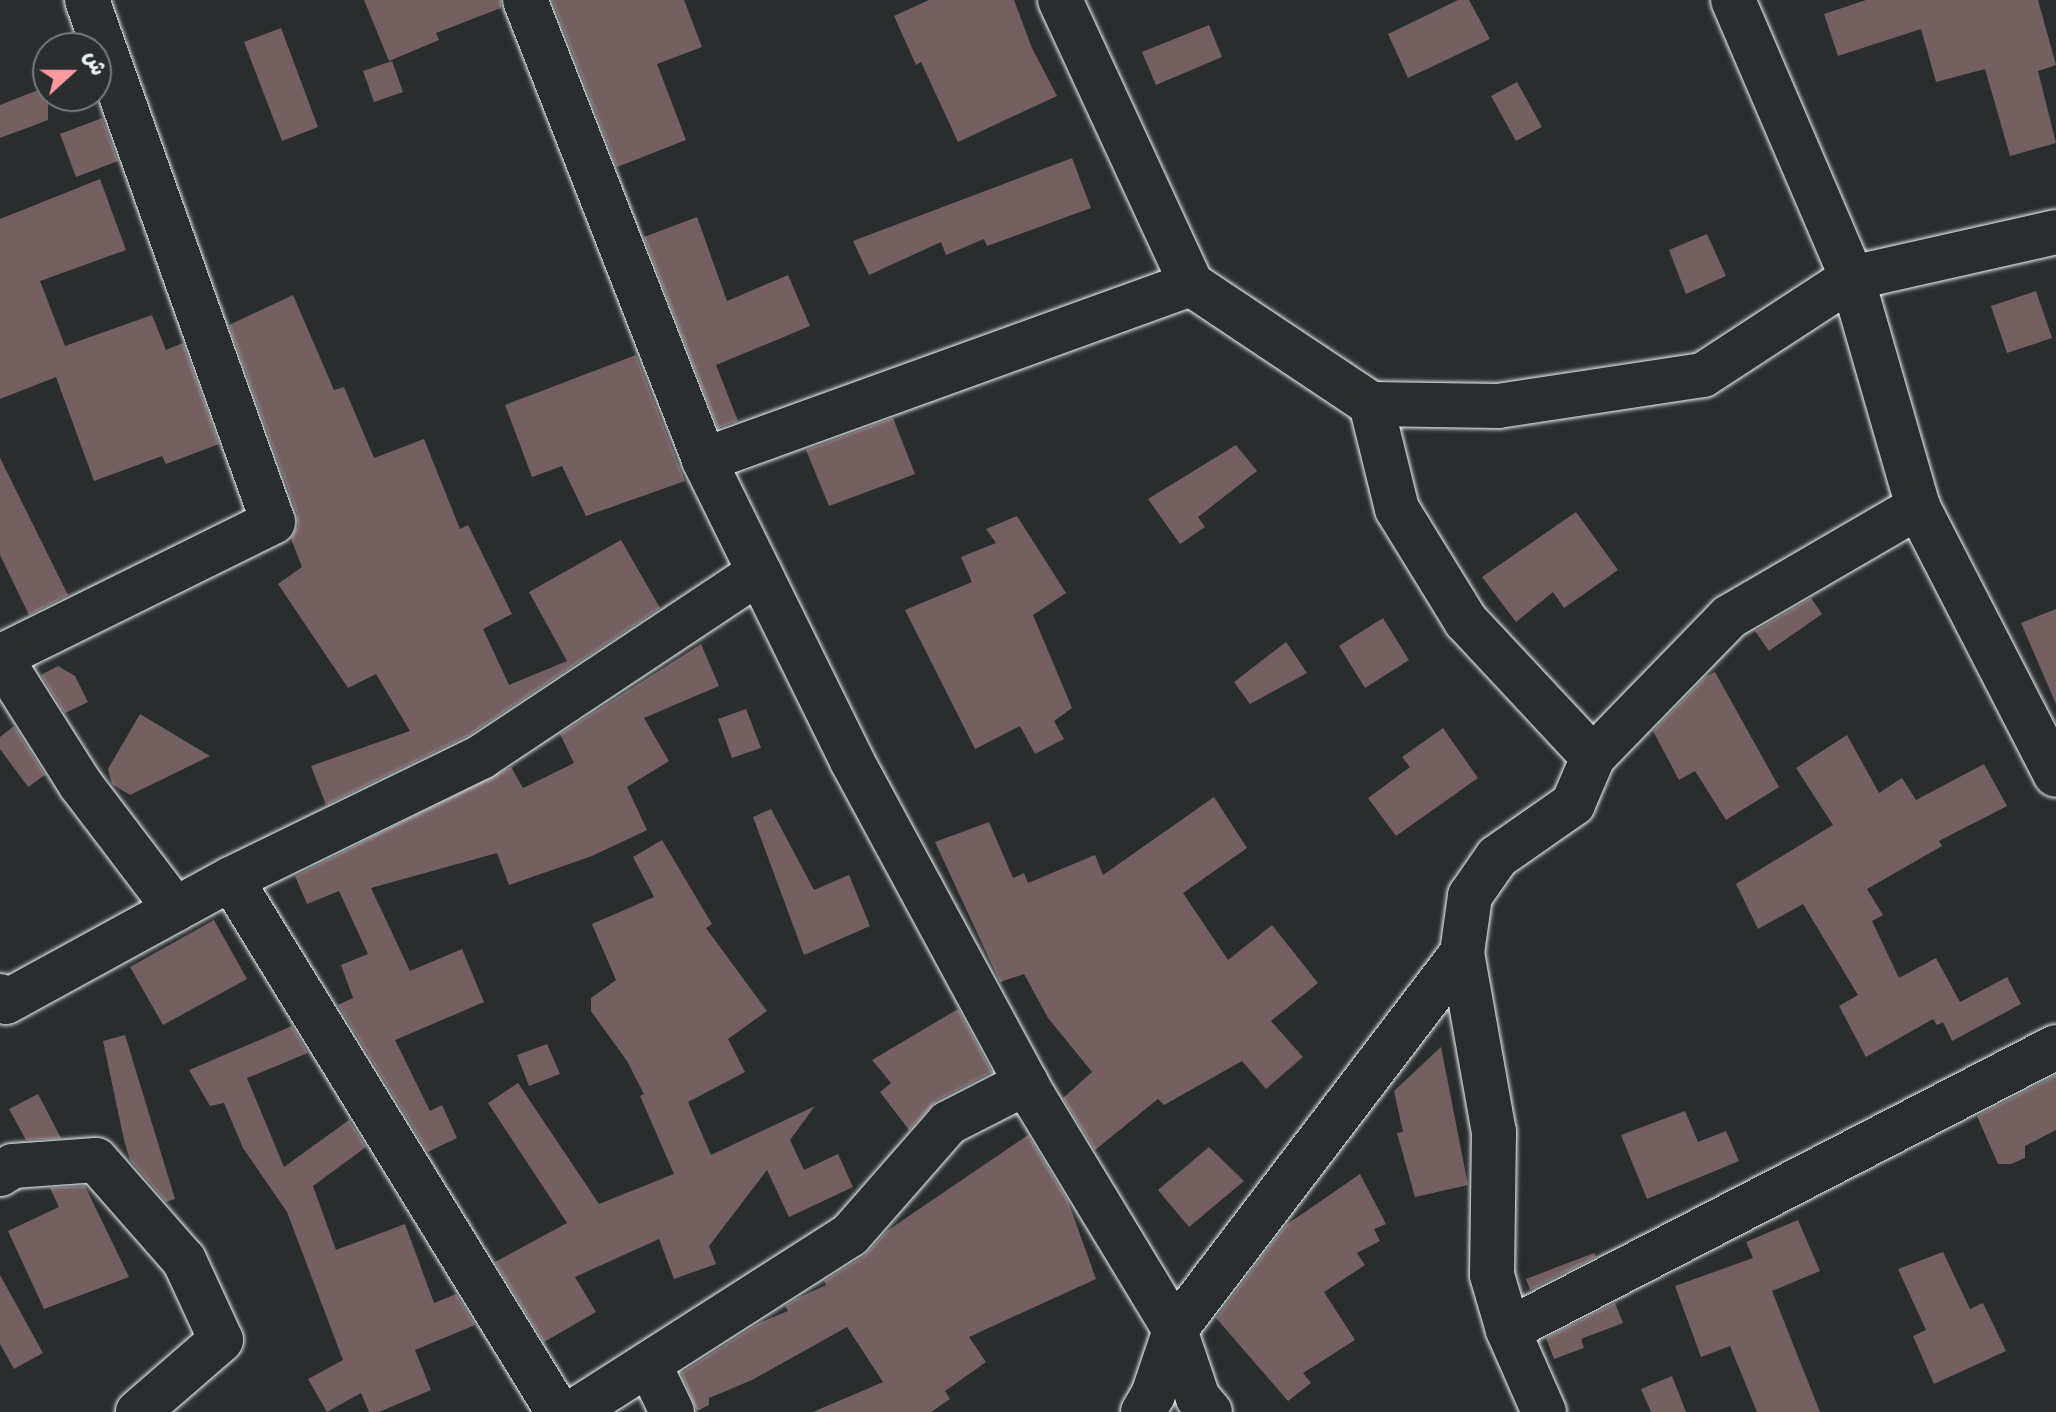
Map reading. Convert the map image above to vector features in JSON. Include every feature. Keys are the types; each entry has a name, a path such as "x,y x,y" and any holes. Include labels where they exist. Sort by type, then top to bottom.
{"street":[{"path":"87,0 273,522 0,657 81,785 175,909"},
{"path":"525,0 704,460 852,761 1026,1083 1175,1330 1198,1398 1210,1412"},
{"path":"1060,0 1191,284 1371,404 1498,406 1703,375 1852,278 2056,232"},
{"path":"1733,0 1852,278 1918,507 2056,775"},
{"path":"704,460 1191,284"},
{"path":"1371,404 1397,509 1466,621 1593,757"},
{"path":"1544,1412 1508,1330 1492,1275 1494,1132 1462,953 1470,896 1497,857 1573,804 1593,757 1729,617 1918,507"},
{"path":"0,996 6,1002 231,879 481,757 759,572"},
{"path":"231,879 558,1412"},
{"path":"1143,1412 1153,1395 1175,1330 1462,953"},
{"path":"1508,1330 2056,1047"},
{"path":"573,1412 850,1235 948,1123 1026,1083"},
{"path":"0,1174 13,1166 96,1160 184,1260 221,1340 138,1412"},
{"path":"649,1364 672,1412"}],"building":[{"path":"364,0 501,0 501,8 436,33 439,40 389,61"},
{"path":"552,0 684,0 702,47 657,64 686,140 617,167"},
{"path":"929,0 1014,0 1032,48 1057,96 958,142 921,62 916,65 894,16"},
{"path":"1458,0 1469,0 1490,39 1408,78 1388,34"},
{"path":"1866,0 2038,0 2056,65 2038,71 2056,143 2010,156 1985,69 1936,82 1921,29 1838,56 1824,14"},
{"path":"1209,25 1222,57 1156,85 1142,52"},
{"path":"281,28 318,127 282,141 244,42"},
{"path":"392,61 403,92 374,102 363,71"},
{"path":"1517,82 1542,127 1516,141 1491,96"},
{"path":"32,92 32,112 48,112 48,120 0,138 0,105"},
{"path":"102,118 118,161 76,177 60,134"},
{"path":"1072,158 1091,208 987,246 984,239 946,255 941,242 869,275 853,241"},
{"path":"100,179 126,250 40,281 65,346 152,315 166,350 183,343 219,444 166,464 162,456 94,481 56,377 0,399 0,219"},
{"path":"697,217 727,301 788,275 810,326 716,365 738,421 718,428 644,237"},
{"path":"1707,234 1726,276 1686,294 1669,250"},
{"path":"2036,291 2052,338 2007,353 1991,306"},
{"path":"293,295 334,390 344,387 374,458 424,439 460,529 468,525 512,614 483,629 509,685 567,661 529,592 621,540 660,608 469,735 326,805 311,766 410,731 376,674 348,688 278,584 302,567 291,539 298,526 297,514 229,325"},
{"path":"636,355 685,481 586,516 562,466 532,477 505,405"},
{"path":"893,418 915,474 829,506 806,450"},
{"path":"1236,445 1257,471 1198,517 1205,527 1180,544 1148,499"},
{"path":"0,458 68,595 29,615 0,555"},
{"path":"1576,512 1618,570 1564,608 1553,592 1516,622 1482,577"},
{"path":"1017,516 1066,593 1033,615 1072,708 1054,721 1064,739 1035,754 1020,726 975,749 905,610 972,582 961,557 996,543 986,529"},
{"path":"1811,598 1822,614 1769,651 1755,631"},
{"path":"2056,609 2056,704 2021,623"},
{"path":"1383,618 1409,660 1365,688 1339,646"},
{"path":"1286,642 1307,673 1250,704 1234,682"},
{"path":"701,644 719,686 644,718 669,761 627,787 647,830 592,856 509,885 497,853 371,888 410,971 462,949 484,1002 395,1040 430,1111 442,1105 457,1138 428,1152 338,1005 353,998 341,965 368,954 339,891 307,904 295,876 511,767 523,788 574,763 560,734"},
{"path":"58,666 75,676 88,702 65,713 41,675"},
{"path":"1715,672 1779,787 1726,820 1695,771 1679,780 1653,731 1705,677"},
{"path":"746,709 761,748 732,758 718,719"},
{"path":"140,714 210,756 130,795 112,784 108,769"},
{"path":"14,726 45,775 28,787 0,749 0,737"},
{"path":"1443,728 1478,778 1396,836 1368,798 1410,767 1402,757"},
{"path":"1847,735 1879,793 1902,778 1916,800 1984,764 2007,806 1939,841 1942,846 1867,889 1883,915 1872,921 1899,978 1936,958 1960,1002 2007,977 2021,1004 1952,1041 1943,1022 1937,1025 1933,1019 1866,1057 1839,1006 1858,995 1803,904 1758,929 1736,884 1833,825 1796,768"},
{"path":"1214,797 1247,848 1183,893 1228,960 1272,925 1318,983 1271,1021 1303,1057 1266,1089 1242,1061 1164,1105 1158,1099 1095,1150 1063,1098 1092,1072 1048,1018 1024,974 1000,982 935,842 989,822 1013,878 1024,873 1028,883 1095,855 1103,875"},
{"path":"771,809 814,890 849,875 870,926 804,955 753,817"},
{"path":"662,840 712,924 706,928 767,1011 728,1039 745,1072 688,1102 711,1155 815,1106 790,1140 804,1170 838,1154 853,1187 789,1217 767,1170 709,1246 716,1264 674,1279 659,1239 575,1277 596,1312 544,1342 495,1262 567,1223 488,1103 518,1083 599,1204 674,1174 640,1096 644,1094 627,1061 591,1011 591,998 616,980 592,924 654,897 633,857"},
{"path":"214,920 247,979 163,1025 130,967"},
{"path":"958,1009 992,1072 936,1101 909,1130 880,1092 891,1083 872,1060"},
{"path":"292,1026 308,1053 247,1078 284,1167 349,1120 366,1147 313,1186 336,1250 405,1224 434,1303 456,1294 475,1325 415,1350 431,1390 379,1412 369,1412 361,1393 327,1412 308,1379 343,1360 287,1212 243,1148 224,1103 210,1106 189,1070"},
{"path":"125,1035 175,1199 166,1202 130,1160 124,1140 103,1041"},
{"path":"547,1044 560,1074 529,1086 517,1055"},
{"path":"1441,1047 1468,1185 1415,1197 1397,1133 1403,1132 1394,1091"},
{"path":"2056,1075 2056,1130 2025,1146 2025,1158 2011,1164 1998,1164 1977,1116"},
{"path":"38,1094 61,1138 26,1140 9,1109"},
{"path":"1685,1111 1698,1142 1726,1131 1739,1161 1647,1199 1621,1135"},
{"path":"1028,1135 1068,1201 1096,1279 969,1337 986,1362 945,1391 950,1399 931,1412 813,1412 883,1382 847,1327 752,1380 709,1398 709,1405 697,1411 681,1373 759,1323 788,1311 785,1306 796,1299 826,1285 824,1281 864,1256 887,1231"},
{"path":"1209,1147 1244,1181 1189,1227 1158,1190"},
{"path":"1360,1174 1386,1224 1374,1229 1380,1241 1357,1253 1365,1265 1324,1292 1355,1340 1303,1373 1311,1383 1288,1401 1216,1318 1286,1225"},
{"path":"85,1186 129,1277 44,1309 8,1231 59,1207 50,1188"},
{"path":"1798,1220 1820,1271 1772,1291 1820,1412 1757,1412 1730,1346 1701,1357 1675,1286 1753,1258 1746,1242"},
{"path":"1943,1252 1970,1309 1983,1303 2006,1351 1934,1384 1913,1336 1926,1330 1898,1269"},
{"path":"1594,1253 1596,1257 1530,1290 1526,1279"},
{"path":"0,1275 43,1353 14,1369 0,1344"},
{"path":"1615,1303 1623,1323 1581,1339 1584,1348 1554,1359 1546,1338"},
{"path":"1672,1376 1686,1412 1651,1412 1641,1389"}]}
